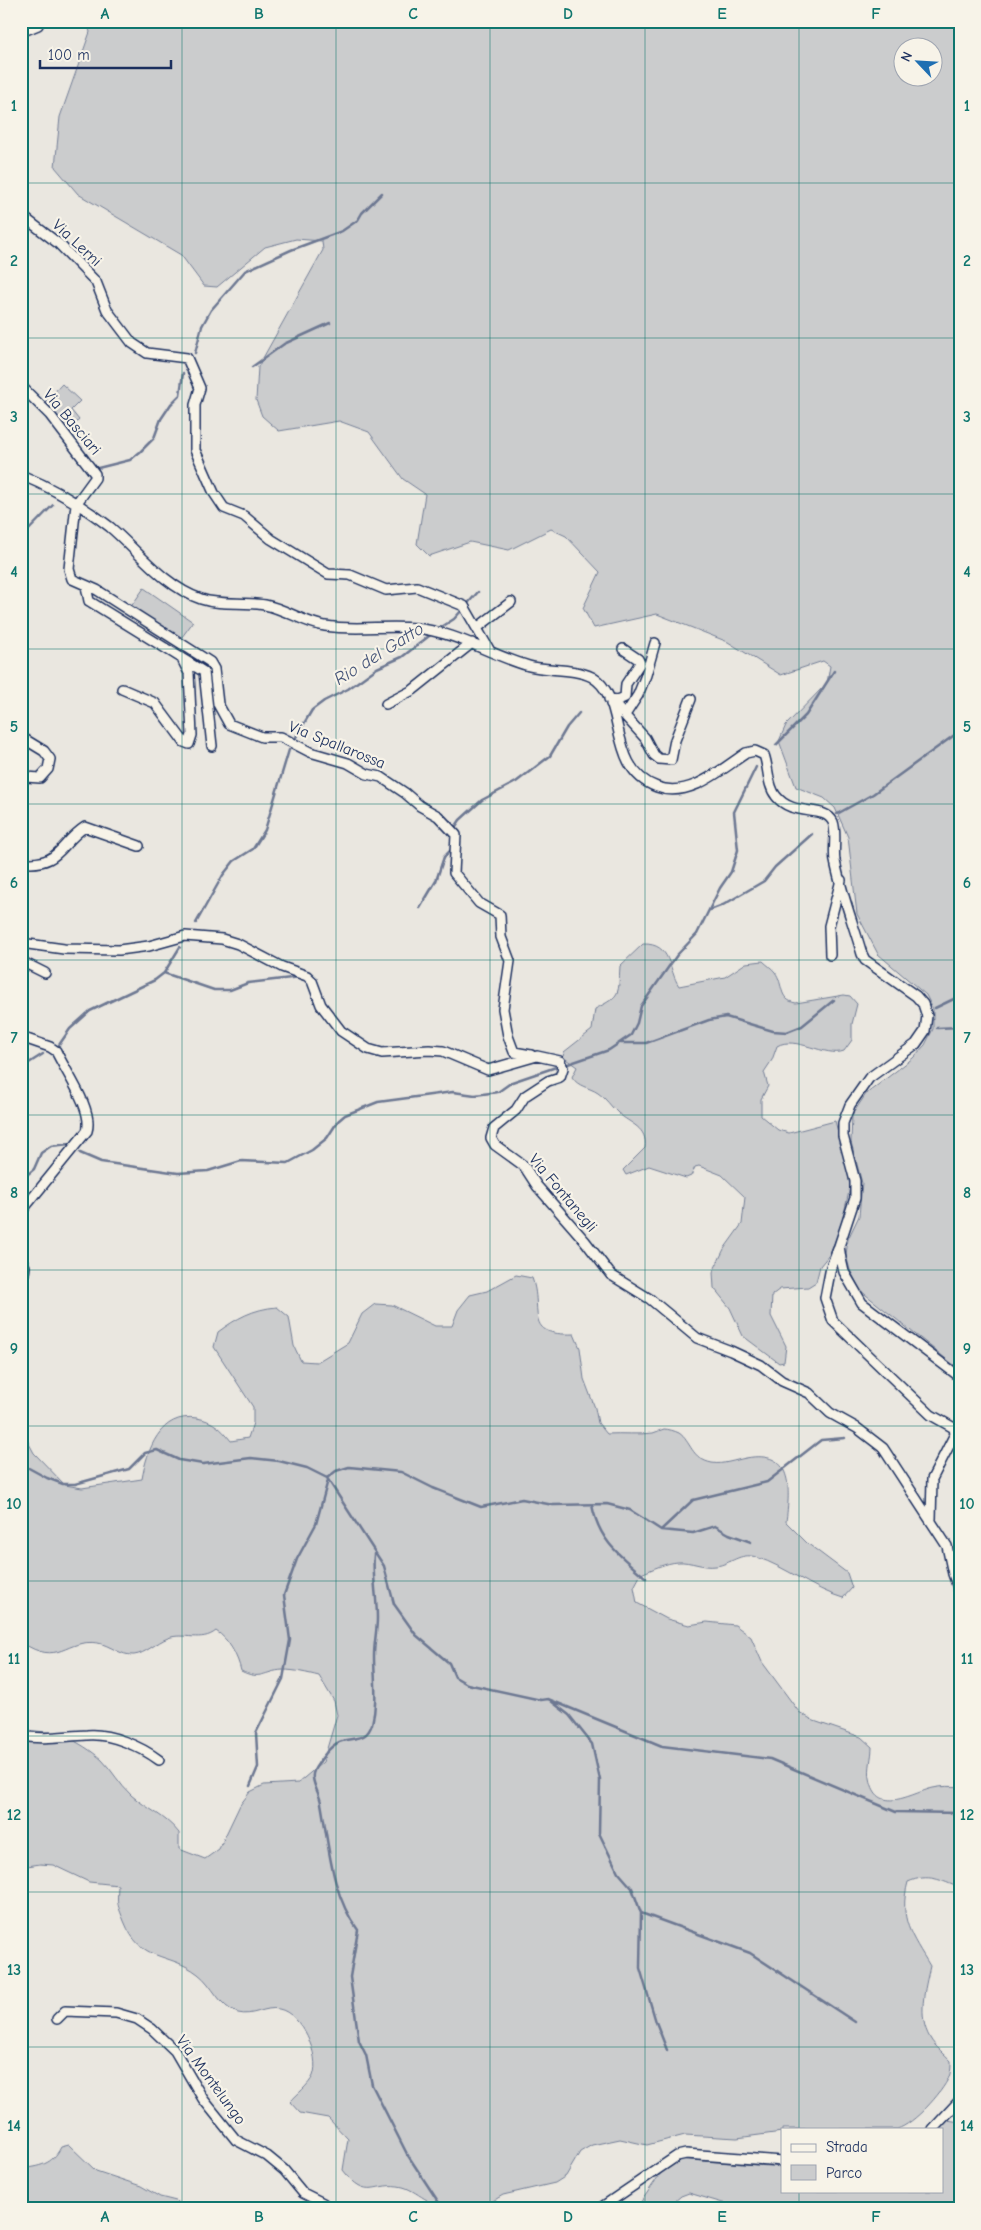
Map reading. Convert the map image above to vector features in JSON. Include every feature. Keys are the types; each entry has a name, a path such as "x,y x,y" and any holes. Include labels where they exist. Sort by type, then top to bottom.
{"street":[{"path":"21,32 38,25"},
{"name":"Via Lerni","path":"21,215 59,244 96,282 107,310 132,343 147,353 187,358 200,388 195,405 196,450 214,493 224,508 244,516 271,539 328,574 350,576 386,590 417,587 464,606 477,628"},
{"name":"Via Basciari","path":"21,386 50,415 95,474 95,478 79,505"},
{"path":"21,475 79,505 109,527 173,584 200,599 264,605 323,626 348,629 415,628 447,633 508,660 536,668 591,677 599,682 610,701 626,760 637,776 658,787 676,790 693,786 746,753 755,751 764,755 772,788 785,806 818,812 826,815 833,822 835,861 865,960 916,996 923,1004 927,1016 925,1031 916,1044 869,1078 850,1105 843,1123 842,1136 855,1181 855,1198 840,1246 831,1267 825,1298 833,1320 931,1414 954,1428 955,1434 932,1479 931,1520"},
{"name":"Via Spallarossa","path":"79,505 69,569 72,579 97,590 210,662 214,669 218,704 229,724 262,737 281,737 310,752 348,762 367,774 381,777 420,806 438,816 451,828 456,835 454,872 479,902 500,915 501,937 510,961 503,1009 512,1049 517,1053 536,1056"},
{"path":"86,586 89,601 204,672 212,746"},
{"path":"490,651 477,628 511,602"},
{"path":"386,704 413,690 472,643"},
{"path":"621,712 627,712 638,695 655,643"},
{"path":"610,701 625,697 626,684 640,663 638,659 623,650"},
{"path":"122,690 154,703 184,742 189,744 192,735 189,673 181,657"},
{"path":"610,701 645,738 654,755 659,759 671,760 675,740 691,699"},
{"path":"21,737 44,751 50,759 48,769 40,778 26,777 21,774"},
{"path":"21,862 40,862 58,855 75,834 86,827 140,846"},
{"path":"830,954 829,926 841,879"},
{"name":"Via Fontanegli","path":"21,943 64,949 119,950 149,946 186,936 222,939 238,944 282,967 307,976 312,981 321,1005 340,1031 368,1049 382,1054 429,1050 443,1051 488,1070 536,1056 560,1061 562,1073 560,1077 548,1081 526,1096 516,1110 494,1128 492,1138 495,1145 524,1166 537,1186 585,1241 611,1275 650,1299 697,1338 761,1365 782,1381 804,1390 830,1413 882,1448 947,1546 953,1574 960,1593"},
{"path":"21,961 45,973"},
{"path":"21,1037 56,1051 82,1102 89,1125 87,1131 21,1212"},
{"path":"840,1246 844,1272 862,1303 960,1377"},
{"path":"21,1258 25,1267 24,1274"},
{"path":"21,1736 52,1739 88,1734 103,1736 142,1750 159,1760"},
{"name":"Via Montelungo","path":"58,2018 65,2011 116,2013 131,2016 152,2029 175,2051 203,2099 236,2140 284,2170 303,2193 323,2203 326,2209"},
{"path":"934,2128 960,2100"},
{"path":"598,2209 677,2156 686,2154 781,2161"}],"green space":[{"path":"86,21 960,21 960,1370 861,1291 850,1270 846,1255 848,1239 859,1216 862,1183 851,1142 852,1115 866,1094 913,1058 925,1045 933,1029 933,1009 926,995 878,954 857,914 848,837 835,808 824,798 796,787 779,741 786,725 827,683 830,666 823,661 781,675 728,642 657,614 594,628 583,608 600,572 566,536 551,529 509,550 470,542 429,556 417,544 425,494 403,479 369,432 339,421 279,431 262,416 256,400 258,367 323,250 322,241 296,239 265,247 217,287 204,286 181,255 78,194 55,167 60,117 90,32"},
{"path":"62,384 80,401 71,410 79,420 69,431 43,404"},
{"path":"144,588 193,622 179,641 130,608"},
{"path":"643,944 659,948 664,953 679,986 725,977 746,963 763,961 775,972 786,999 790,1001 796,1003 844,995 850,996 857,1004 852,1024 852,1040 844,1051 828,1052 793,1043 784,1043 777,1046 772,1060 764,1072 768,1086 761,1099 761,1116 778,1130 789,1133 835,1121 847,1166 850,1187 840,1230 829,1255 820,1266 816,1282 808,1287 780,1289 772,1295 771,1316 786,1346 784,1362 779,1363 743,1336 730,1308 714,1288 713,1272 724,1249 742,1224 745,1197 722,1175 699,1166 695,1167 691,1176 686,1178 649,1166 626,1175 623,1170 645,1148 644,1135 637,1127 618,1113 601,1095 574,1080 572,1077 577,1067 563,1057 564,1052 592,1030 595,1009 610,1000 617,993 620,966"},
{"path":"516,1275 532,1278 538,1319 541,1326 547,1331 558,1334 574,1334 580,1348 584,1379 595,1408 598,1423 607,1434 648,1434 667,1429 683,1436 695,1454 705,1461 725,1463 746,1458 762,1457 773,1460 781,1466 786,1474 788,1485 786,1522 807,1543 847,1573 852,1588 843,1598 821,1589 767,1561 745,1556 716,1566 678,1562 641,1574 634,1587 637,1603 667,1619 689,1625 707,1622 735,1625 751,1637 762,1662 799,1712 814,1721 861,1737 872,1747 870,1778 874,1790 880,1797 887,1800 896,1800 936,1787 960,1787 960,1888 946,1882 922,1878 908,1882 905,1895 908,1927 930,1966 923,2002 926,2030 930,2038 951,2061 951,2069 949,2077 934,2099 919,2115 904,2126 899,2128 781,2128 781,2132 737,2138 685,2135 647,2145 620,2139 592,2145 580,2152 566,2176 555,2183 503,2195 491,2202 487,2209 430,2209 427,2200 403,2187 366,2188 359,2186 343,2170 348,2139 328,2118 300,2113 290,2102 306,2086 313,2076 315,2068 312,2047 295,2018 287,2012 274,2008 243,2014 231,2010 198,1974 176,1962 147,1951 131,1935 124,1921 118,1904 118,1885 89,1882 53,1865 40,1864 21,1867 21,1728 61,1735 89,1750 102,1760 131,1795 174,1827 179,1833 179,1849 205,1859 219,1849 240,1805 250,1792 264,1785 298,1783 323,1762 337,1715 334,1701 319,1676 288,1670 258,1675 241,1671 232,1649 221,1634 216,1631 198,1637 174,1636 134,1655 125,1654 98,1643 78,1644 54,1652 45,1652 21,1642 21,1411 27,1440 34,1453 65,1485 82,1488 142,1479 152,1445 165,1427 174,1421 184,1418 197,1418 208,1421 216,1426 231,1441 248,1438 253,1423 253,1407 214,1347 218,1332 239,1318 253,1312 277,1307 289,1317 294,1346 301,1361 317,1362 348,1343 362,1314 375,1304 392,1305 435,1326 452,1326 458,1310 470,1295 487,1291"},
{"path":"22,1963 26,1979 25,1988 21,1996"},
{"path":"947,2120 960,2122 960,2209 743,2209 689,2193 681,2196 666,2209 636,2209 665,2167 678,2159 781,2167 781,2192 944,2192 944,2128 938,2128"},
{"path":"69,2145 96,2171 141,2186 160,2197 176,2201 184,2209 21,2209 21,2169 45,2164 54,2158 61,2147"}],"waterway":[{"path":"21,22 65,21"},
{"path":"195,353 202,326 211,310 245,271 291,250 342,231 358,220 362,213 382,193"},
{"path":"252,367 284,344 330,323"},
{"path":"98,468 130,460 154,438 161,419 180,395 183,373"},
{"path":"21,538 53,505"},
{"name":"Rio del Gatto","path":"437,630 454,619 478,592"},
{"name":"Rio del Gatto","path":"296,737 312,710 324,701 348,689 377,668 402,657 433,633"},
{"path":"776,745 806,715 834,671"},
{"path":"456,826 482,800 516,782 550,756 567,727 579,713"},
{"path":"837,814 873,794 960,731"},
{"name":"Rio del Gatto","path":"196,923 223,875 234,861 253,849 265,830 289,750"},
{"path":"565,1065 609,1050 631,1035 637,1023 641,1006 677,955 697,934 720,888 731,872 738,850 734,812 756,767"},
{"path":"710,910 723,905 764,881 775,867 812,834"},
{"path":"420,908 436,881 444,857 451,850"},
{"name":"Rio del Gatto","path":"59,1045 70,1029 90,1011 155,980 164,973 180,947"},
{"path":"164,973 214,990 230,990 248,983 300,977"},
{"path":"935,1008 960,996"},
{"path":"621,1043 646,1043 709,1020 726,1017 773,1031 787,1032 802,1026 834,1000"},
{"path":"937,1028 960,1027"},
{"name":"Rio del Gatto","path":"21,1068 43,1054"},
{"path":"80,1153 101,1162 178,1173 208,1171 241,1161 288,1163 312,1150 327,1138 338,1121 345,1115 378,1102 453,1092 475,1095 498,1092 512,1082 559,1066"},
{"path":"21,1180 34,1169 41,1153 51,1146 70,1144"},
{"path":"662,1529 693,1500 767,1482 821,1440 845,1438"},
{"path":"21,1461 25,1466 63,1484 75,1484 129,1469 145,1453 157,1450 179,1460 203,1464 251,1458 279,1461 307,1468 327,1478 384,1566 394,1604 416,1635 449,1663 455,1677 467,1684 541,1700 548,1699 662,1746 770,1759 896,1812 960,1813"},
{"path":"327,1478 336,1471 349,1467 401,1472 433,1488 481,1507 522,1499 553,1505 607,1504 630,1510 661,1530 693,1533 715,1526 729,1534 751,1542"},
{"path":"250,1786 258,1767 256,1733 283,1679 290,1640 284,1595 297,1559 316,1524 328,1480"},
{"path":"592,1505 595,1518 605,1538 619,1554 646,1578"},
{"path":"374,1554 377,1618 374,1656 375,1698 372,1724 364,1736 342,1741 331,1747 313,1772 313,1778 320,1800 332,1869 342,1901 358,1930 350,1977 359,2041 366,2055 372,2085 407,2154 443,2209"},
{"path":"551,1701 569,1715 592,1744 600,1780 599,1833 618,1872 632,1888 641,1913 640,1968 656,2022 667,2050"},
{"path":"641,1913 750,1953 855,2022"}]}
